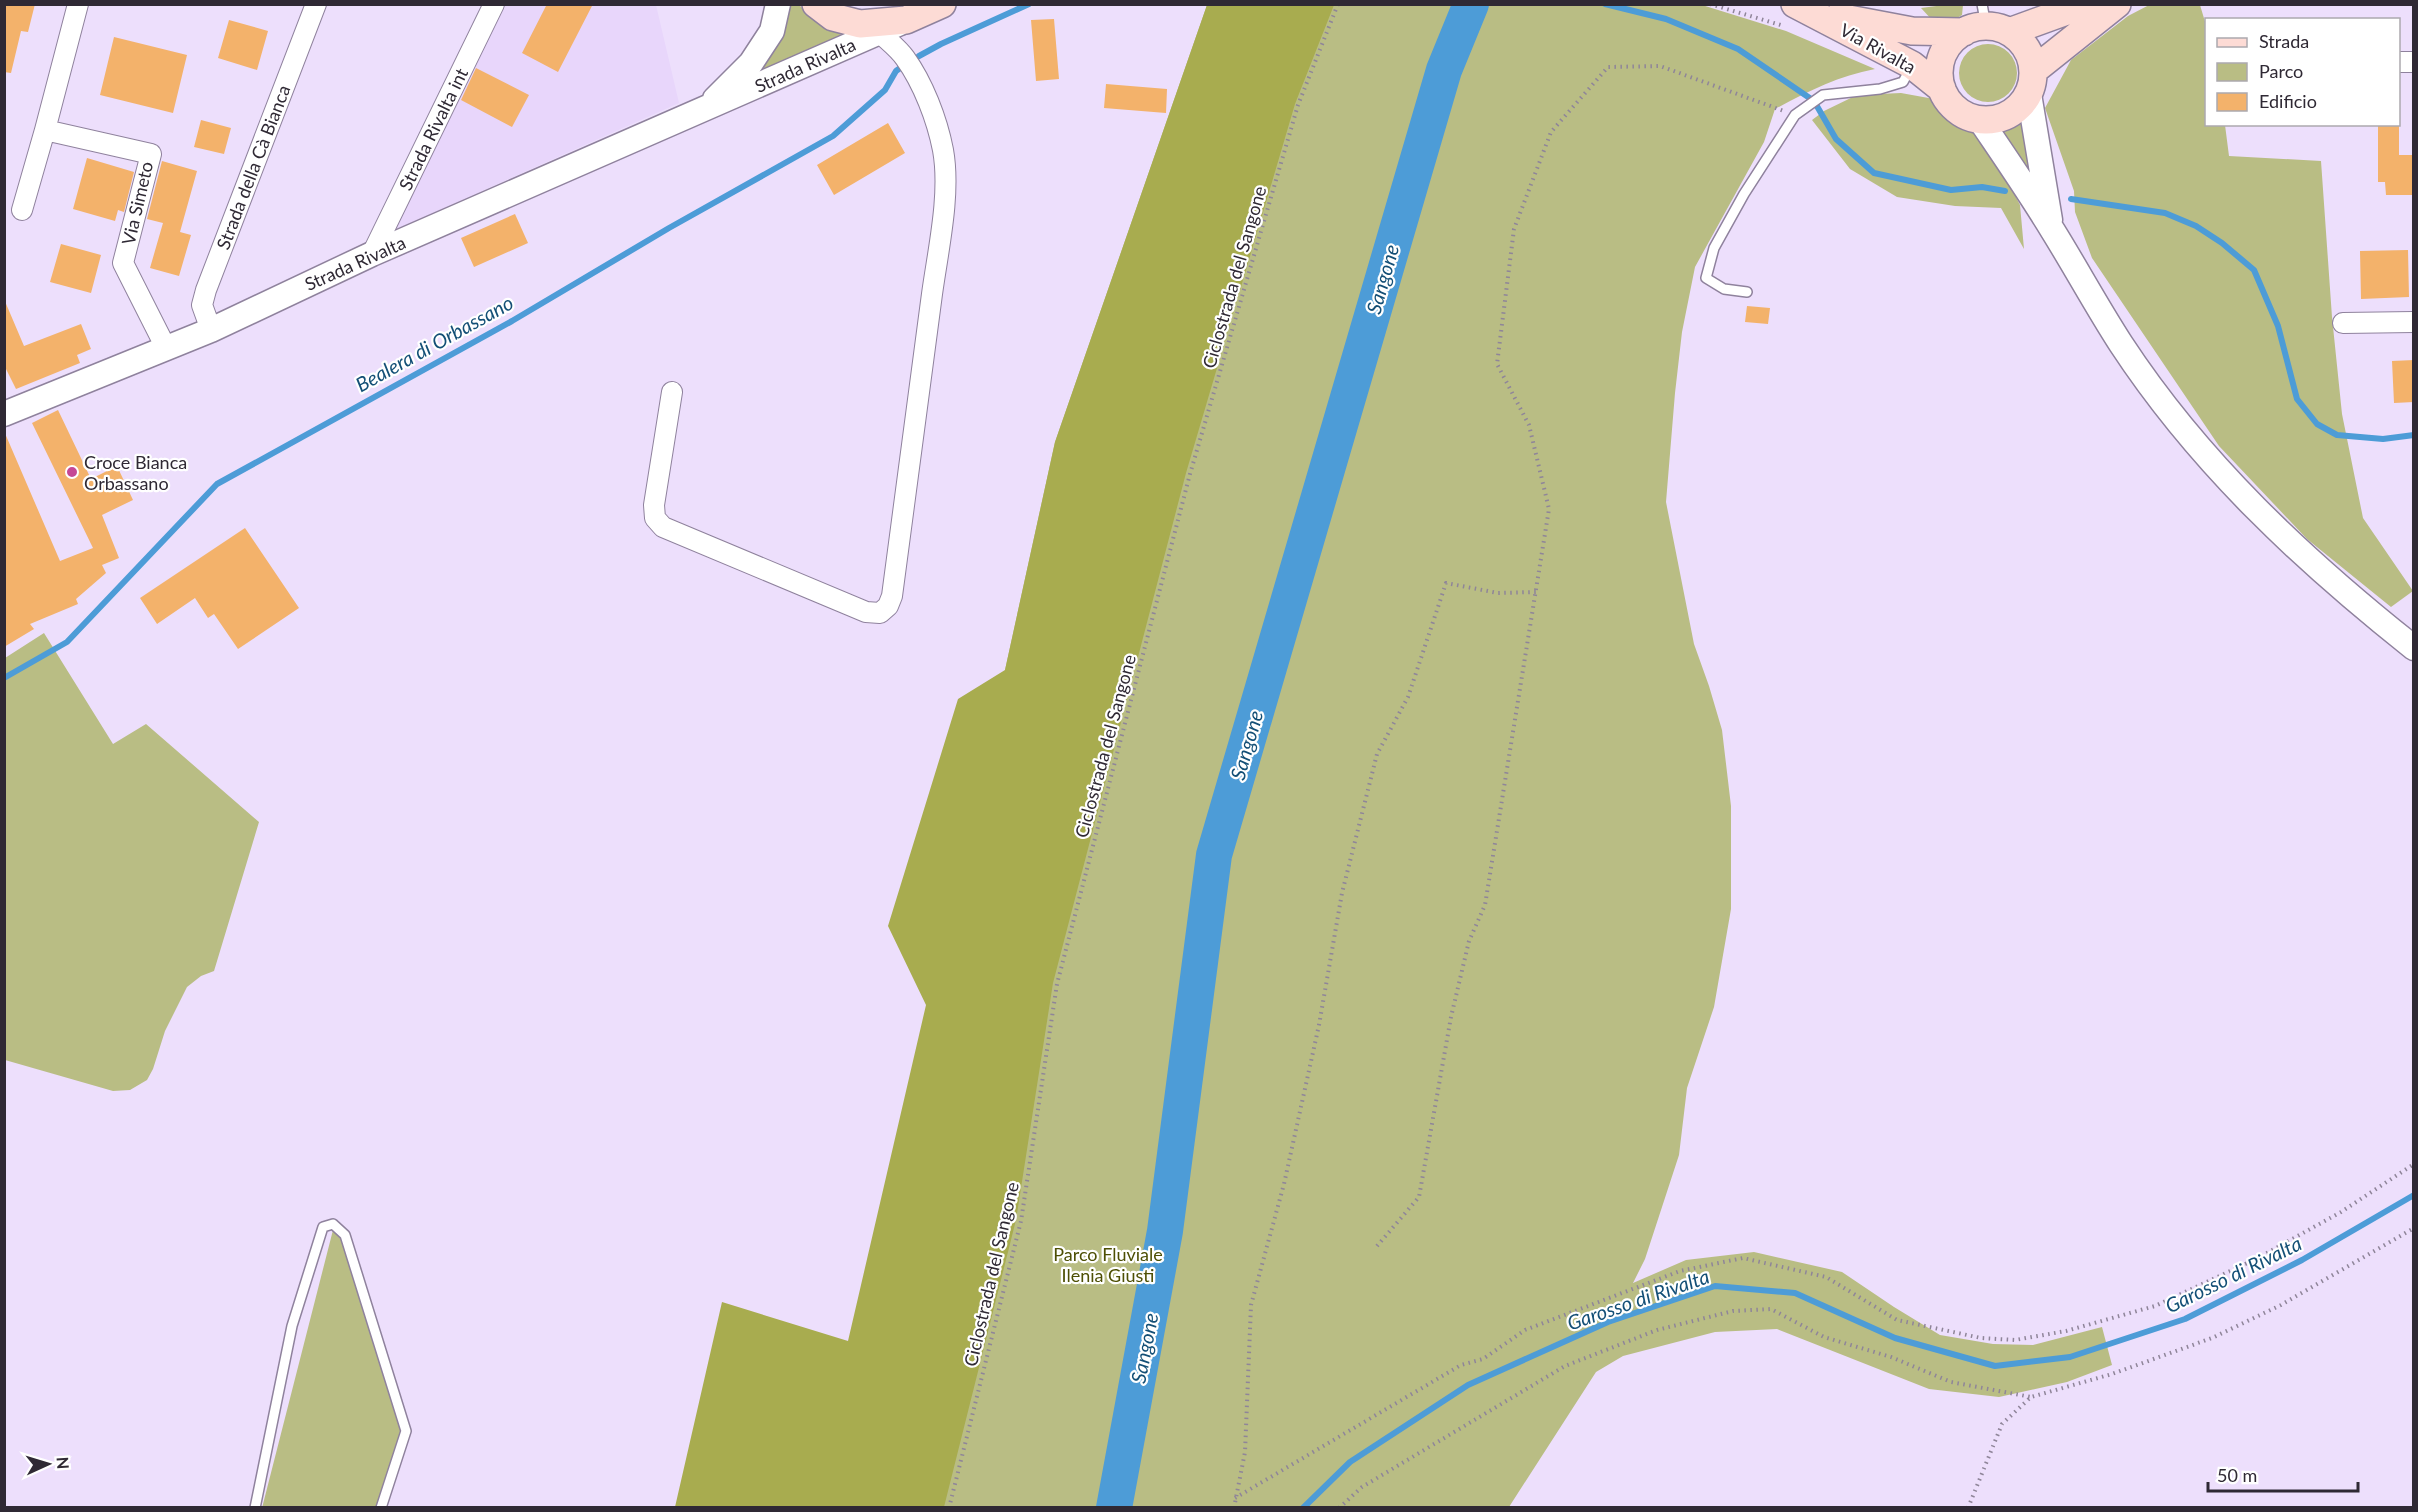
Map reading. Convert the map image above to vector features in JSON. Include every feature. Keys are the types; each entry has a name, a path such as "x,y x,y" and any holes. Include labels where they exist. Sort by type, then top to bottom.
{"main road":[{"path":"816,4 833,17 860,24 906,20 942,4"},
{"path":"1985,23 2086,4"},
{"path":"1980,120 2000,119 2017,109 2031,82 2116,4"},
{"name":"Via Rivalta","path":"1804,8 1912,31 1985,23"},
{"name":"Via Rivalta","path":"1804,8 1912,65 1942,88"},
{"path":"1985,23 2026,48 2031,82"},
{"name":"Via Rivalta","path":"1980,120 1964,115 1950,104 1942,88 1940,72 1943,56 1952,42 1985,23"}],"street":[{"path":"22,210 78,4"},
{"name":"Strada della Cà Bianca","path":"211,330 202,305 206,290 316,4"},
{"name":"Strada Rivalta int","path":"372,254 494,4"},
{"name":"Strada Rivalta","path":"704,109 751,63 772,31 778,4"},
{"name":"Strada Rivalta","path":"4,414 211,330 372,254 906,20"},
{"path":"672,392 654,505 655,518 663,527 866,612 880,613 888,606 892,596 943,211 945,172 943,149 916,74 903,56 879,32"},
{"path":"2031,82 2052,228"},
{"path":"1980,120 2052,228 2121,345 2188,434 2265,520 2348,596 2414,648"},
{"name":"Via Simeto","path":"45,130 150,154 123,263 166,348"},
{"path":"2343,323 2414,322"}],"lane":[{"path":"1747,292 1724,289 1706,278 1714,249 1744,194 1796,115 1822,95 1880,89 1903,82 1912,65"},
{"path":"255,1508 292,1326 323,1227 333,1224 345,1235 406,1431 381,1508"}],"path":[{"name":"Ciclostrada del Sangone","path":"949,1508 1021,1221 1055,996 1063,961 1190,474 1298,105 1338,4"},
{"path":"1377,1246 1419,1197 1451,1017 1469,941 1485,905 1549,509 1529,425 1497,364 1514,229 1551,132 1608,67 1660,66 1796,115"},
{"path":"1234,1508 1245,1452 1251,1305 1284,1184 1319,1025 1342,893 1377,754 1408,697 1446,583 1498,593 1536,592"},
{"path":"1235,1498 1461,1365 1483,1359 1525,1330 1680,1272 1743,1258 1826,1277 1897,1320 1981,1338 2014,1340 2066,1331 2155,1306 2256,1259 2341,1212 2414,1164"},
{"path":"1339,1508 1362,1486 1565,1366 1658,1330 1733,1311 1771,1310 1824,1337 1891,1357 1951,1382 2031,1397 2112,1374 2212,1338 2281,1305 2414,1228"},
{"path":"1968,1508 2002,1424 2031,1397"}],"shaded area":[{"path":"483,5 656,5 679,103 372,240"}],"green space":[{"path":"2151,4 2200,5 2205,22 2205,126 2225,126 2229,156 2321,161 2332,317 2342,414 2363,518 2413,591 2391,607 2307,539 2219,446 2092,258 2075,212 2074,191 2045,108 2071,60 2128,16"},
{"path":"785,5 799,5 809,14 840,30 841,37 762,81 759,67"},
{"name":"Parco Fluviale Ilenia Giusti","path":"1207,5 1702,5 1786,31 1875,69 1836,80 1775,109 1764,142 1695,267 1682,332 1666,502 1694,644 1722,730 1731,806 1731,909 1714,1007 1687,1088 1679,1155 1645,1259 1633,1283 1686,1260 1754,1252 1842,1272 1940,1335 1993,1344 2033,1345 2102,1327 2112,1365 2067,1382 1999,1397 1929,1389 1777,1329 1715,1332 1623,1356 1596,1372 1509,1507 675,1508 835,1406 1005,670 1055,442"},
{"path":"1207,5 1334,5 1295,104 1186,473 1053,983 1016,1220 944,1507 675,1507 722,1302 848,1341 926,1005 888,926 958,699 1005,670 1055,442"},
{"path":"1963,5 1962,15 1951,22 1933,21 1921,8"},
{"path":"1982,44 1994,44 2004,48 2013,57 2017,79 2009,94 1994,102 1982,102 1972,98 1963,89 1959,79 1959,67 1963,57 1972,48"},
{"path":"1901,93 1934,99 1963,126 1989,144 2020,205 2024,249 2001,208 1955,206 1897,197 1850,169 1812,120 1824,111 1857,95"},
{"path":"2026,122 2044,207 1999,134"},
{"path":"44,633 113,744 146,724 259,822 214,971 201,976 187,987 165,1031 153,1069 147,1080 130,1090 113,1091 5,1060 5,658"},
{"path":"333,1230 345,1235 405,1428 379,1507 262,1508"}],"building":[{"path":"4,4 35,4 28,32 21,31 11,73 4,72"},
{"path":"547,4 593,4 558,72 522,53"},
{"path":"1054,19 1059,79 1036,81 1031,20"},
{"path":"229,20 268,31 257,70 218,58"},
{"path":"114,37 187,55 173,113 100,95"},
{"path":"476,68 529,95 512,127 461,100"},
{"path":"1106,84 1167,89 1166,113 1104,108"},
{"path":"201,120 231,128 224,154 194,147"},
{"path":"888,123 905,153 834,195 817,165"},
{"path":"2378,126 2399,126 2399,155 2414,155 2414,195 2386,195 2385,182 2378,182"},
{"path":"87,158 134,172 124,212 118,210 115,221 73,209"},
{"path":"162,161 197,171 180,232 191,235 179,276 150,268 163,223 147,219"},
{"path":"515,214 528,243 474,267 461,238"},
{"path":"61,244 101,255 91,293 50,282"},
{"path":"2408,250 2409,297 2361,299 2360,251"},
{"path":"4,299 24,346 81,324 91,349 77,355 80,363 16,389 4,365"},
{"path":"1747,306 1770,308 1768,324 1745,322"},
{"path":"2414,360 2414,402 2394,403 2392,361"},
{"path":"58,410 91,479 117,466 133,500 102,515 119,558 102,565 106,573 76,599 78,604 30,624 34,629 4,647 4,431 60,561 93,548 32,423"},
{"path":"245,528 299,608 238,649 214,614 208,618 195,598 157,624 140,598"}],"waterway":[{"name":"Bealera di Orbassano","path":"919,56 1029,4"},
{"name":"Sangone","path":"1114,1508 1165,1231 1214,855 1444,70 1471,4"},
{"name":"Bealera di Orbassano","path":"1605,4 1666,19 1738,49 1814,101 1836,139 1874,173 1951,190 1982,187 2005,191"},
{"name":"Bealera di Orbassano","path":"4,678 67,642 217,484 512,321 669,228 833,136 885,90 896,71 903,66"},
{"name":"Bealera di Orbassano","path":"2071,199 2165,213 2196,226 2222,243 2254,270 2278,326 2297,399 2317,424 2337,435 2383,439 2414,435"},
{"name":"Garosso di Rivalta","path":"1303,1508 1350,1462 1468,1385 1608,1322 1715,1286 1795,1293 1895,1338 1995,1366 2070,1357 2185,1319 2302,1260 2414,1195"}],"place":[{"name":"Croce Bianca Orbassano","path":"72,472"}]}
